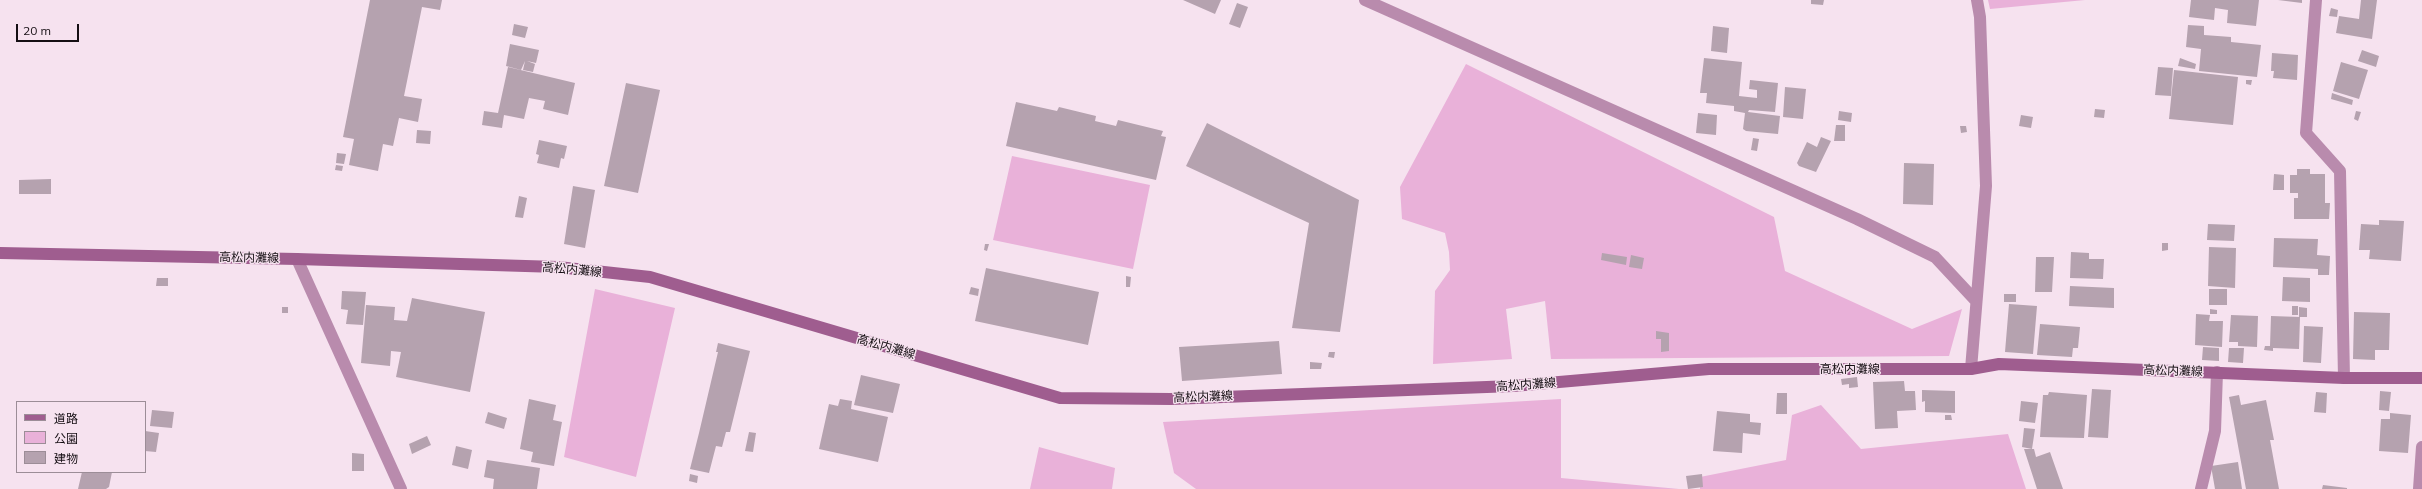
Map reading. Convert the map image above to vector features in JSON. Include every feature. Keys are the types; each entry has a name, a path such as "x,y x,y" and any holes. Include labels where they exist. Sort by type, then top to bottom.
{"main road":[{"name":"高松内灘線","path":"0,253 297,259 558,268 650,278 1060,398 1171,399 1513,386 1709,370 1971,368 2000,364 2344,378 2422,378"}],"street":[{"path":"1364,0 1857,219 1928,253 1935,257 1976,301"},
{"path":"1971,368 1986,186 1980,17 1977,0"},
{"path":"2316,0 2306,133 2340,171 2344,378"},
{"path":"297,259 401,489"},
{"path":"2201,489 2215,431 2217,372"},
{"path":"2419,489 2422,446"}],"green space":[{"path":"1988,0 2085,0 1990,9"},
{"path":"1466,64 1774,217 1785,271 1912,329 1962,309 1949,356 1551,359 1545,301 1506,309 1512,359 1433,364 1435,291 1450,270 1449,252 1445,233 1402,219 1400,187"},
{"path":"1012,156 1150,185 1133,269 993,240"},
{"path":"595,289 675,308 636,477 564,457"},
{"path":"1561,399 1561,478 1679,489 1196,489 1174,473 1163,422"},
{"path":"1821,405 1861,449 2008,434 2026,489 1700,489 1700,477 1786,460 1792,415"},
{"path":"1039,447 1115,468 1112,489 1030,489"}],"building":[{"path":"370,0 442,0 440,10 422,7 404,96 422,99 418,122 399,118 393,146 383,144 378,171 349,165 354,139 343,137"},
{"path":"1183,0 1221,0 1215,14"},
{"path":"1811,0 1824,0 1823,5 1811,4"},
{"path":"2191,0 2259,0 2256,26 2227,23 2228,10 2215,8 2214,20 2189,17"},
{"path":"2278,0 2302,0 2302,3"},
{"path":"2361,0 2377,0 2372,39 2336,33 2339,16 2359,19"},
{"path":"1237,3 1248,7 1240,28 1229,24"},
{"path":"2331,8 2338,10 2337,17 2329,16"},
{"path":"514,24 528,27 525,38 512,35"},
{"path":"2188,25 2204,26 2204,35 2231,37 2231,42 2261,45 2257,77 2199,71 2201,49 2186,47"},
{"path":"1713,26 1729,28 1727,53 1711,51"},
{"path":"510,44 539,50 536,63 527,61 535,64 533,72 523,70 525,61 521,70 506,66"},
{"path":"2362,50 2379,56 2376,67 2358,61"},
{"path":"2272,53 2298,55 2297,80 2273,78 2274,71 2271,71"},
{"path":"1704,58 1742,62 1739,96 1757,98 1757,90 1749,89 1750,80 1778,83 1775,112 1749,110 1748,112 1780,116 1778,134 1746,131 1743,129 1745,113 1734,111 1734,106 1706,103 1707,93 1700,93"},
{"path":"2180,58 2196,64 2195,69 2178,66"},
{"path":"2341,62 2368,70 2359,99 2333,91"},
{"path":"508,67 575,83 568,115 543,109 545,101 529,98 524,119 504,115 502,128 482,125 484,111 498,113"},
{"path":"2158,67 2173,68 2171,96 2155,95"},
{"path":"2174,70 2238,77 2233,125 2169,119"},
{"path":"2246,80 2252,80 2251,85 2246,84"},
{"path":"626,83 660,90 638,193 604,186"},
{"path":"1785,87 1806,89 1803,119 1783,117"},
{"path":"2332,93 2353,100 2352,105 2331,99"},
{"path":"1016,102 1057,111 1059,107 1096,116 1095,121 1116,126 1118,120 1163,131 1161,136 1166,137 1156,180 1006,146"},
{"path":"2095,109 2105,110 2104,118 2094,117"},
{"path":"1839,111 1852,113 1851,122 1838,120"},
{"path":"2356,111 2361,112 2358,121 2354,119"},
{"path":"1698,113 1717,115 1716,135 1696,133"},
{"path":"2021,115 2033,117 2031,128 2019,126"},
{"path":"1207,123 1359,200 1340,332 1292,328 1309,223 1186,166"},
{"path":"1836,125 1845,125 1845,141 1834,141"},
{"path":"1960,126 1966,126 1967,132 1961,133"},
{"path":"417,130 431,131 430,144 416,143"},
{"path":"1821,137 1831,141 1816,172 1799,166 1797,163 1807,142 1817,147"},
{"path":"1753,138 1759,139 1757,151 1751,150"},
{"path":"539,140 567,146 564,159 561,158 559,168 537,163 539,155 536,154"},
{"path":"337,153 346,154 344,164 336,163"},
{"path":"1904,163 1934,164 1933,205 1903,204"},
{"path":"336,165 343,166 342,171 335,170"},
{"path":"2297,169 2310,169 2310,174 2325,174 2325,203 2330,203 2329,219 2294,219 2294,198 2298,198 2298,193 2290,193 2290,175 2297,175"},
{"path":"2274,174 2284,175 2284,190 2273,190"},
{"path":"51,179 51,194 19,194 19,180"},
{"path":"573,186 595,190 585,248 564,244"},
{"path":"519,196 527,198 523,218 515,217"},
{"path":"2379,220 2404,221 2401,261 2369,259 2370,250 2359,250 2361,224 2379,225"},
{"path":"2208,224 2235,225 2234,241 2207,240"},
{"path":"2274,238 2318,239 2317,255 2330,256 2329,275 2318,275 2318,269 2273,267"},
{"path":"2162,243 2168,243 2168,250 2162,251"},
{"path":"985,244 989,244 987,251 984,250"},
{"path":"2209,247 2236,248 2235,288 2208,286"},
{"path":"2071,252 2089,253 2089,259 2104,259 2103,279 2070,278"},
{"path":"1602,253 1627,257 1626,265 1601,260"},
{"path":"1631,255 1644,258 1642,269 1629,267"},
{"path":"2036,257 2054,257 2052,292 2035,292"},
{"path":"986,268 1099,292 1088,345 975,321"},
{"path":"1126,276 1131,277 1130,287 1126,287"},
{"path":"2283,277 2310,278 2310,302 2282,301"},
{"path":"157,278 168,278 168,286 156,286"},
{"path":"2070,286 2114,288 2114,308 2069,306"},
{"path":"971,287 979,289 978,296 969,294"},
{"path":"2209,289 2227,289 2227,305 2209,305"},
{"path":"342,291 366,292 363,325 346,324 348,310 341,309"},
{"path":"2004,294 2016,294 2016,302 2004,302"},
{"path":"412,298 485,312 470,392 396,377 401,352 391,351 390,366 361,363 366,305 395,307 394,320 407,321"},
{"path":"2009,304 2037,306 2033,354 2005,352"},
{"path":"2292,306 2298,306 2298,315 2292,315"},
{"path":"282,307 288,307 288,313 282,313"},
{"path":"2299,307 2307,308 2307,317 2299,317"},
{"path":"2210,309 2217,310 2217,314 2210,314"},
{"path":"2354,312 2390,313 2389,350 2375,350 2375,360 2353,359"},
{"path":"2196,314 2210,315 2209,321 2223,321 2222,347 2195,345"},
{"path":"2231,315 2258,316 2257,347 2238,346 2238,342 2229,342"},
{"path":"2271,316 2300,317 2299,349 2273,348 2273,351 2264,350 2265,346 2270,346"},
{"path":"2040,324 2080,327 2078,348 2073,348 2072,357 2037,355"},
{"path":"2304,326 2323,327 2321,363 2303,362"},
{"path":"1656,331 1669,333 1669,351 1661,352 1661,339 1656,339"},
{"path":"1279,341 1282,374 1182,381 1179,347"},
{"path":"718,343 750,351 730,432 726,432 722,447 716,446 709,473 690,469 718,352 716,352"},
{"path":"2203,347 2219,348 2219,361 2202,360"},
{"path":"2229,348 2244,348 2243,363 2228,362"},
{"path":"1329,352 1335,352 1334,358 1328,357"},
{"path":"1310,362 1322,363 1321,369 1310,369"},
{"path":"861,375 900,384 893,413 854,405"},
{"path":"1857,377 1858,387 1849,388 1849,384 1842,385 1841,379"},
{"path":"1904,381 1905,391 1915,391 1916,410 1897,411 1898,428 1875,429 1873,382"},
{"path":"2092,389 2111,390 2108,438 2088,437"},
{"path":"1922,390 1955,391 1955,413 1925,412 1925,401 1922,402"},
{"path":"2380,391 2391,392 2389,411 2379,410"},
{"path":"2049,392 2087,395 2084,438 2040,437 2043,395 2048,395"},
{"path":"2316,392 2327,393 2326,413 2314,412"},
{"path":"1777,393 1787,393 1787,414 1776,414"},
{"path":"2239,395 2241,405 2266,400 2274,440 2270,440 2279,489 2246,489 2229,397"},
{"path":"529,399 556,405 553,420 562,422 554,466 531,462 533,452 520,449"},
{"path":"840,399 852,401 851,409 888,417 878,462 819,449 829,404 838,406"},
{"path":"2021,401 2038,403 2035,423 2019,421"},
{"path":"152,410 174,412 172,428 150,426"},
{"path":"1717,411 1750,414 1750,422 1761,423 1760,435 1743,433 1742,453 1713,451"},
{"path":"488,412 507,418 504,429 485,423"},
{"path":"2390,413 2411,415 2408,453 2379,451 2381,419 2390,419"},
{"path":"1945,415 1951,415 1952,420 1945,420"},
{"path":"2024,428 2035,429 2032,449 2022,447"},
{"path":"146,431 159,433 156,452 146,451"},
{"path":"749,432 756,433 753,452 745,451"},
{"path":"427,436 431,445 412,454 409,444"},
{"path":"456,446 472,450 468,469 452,465"},
{"path":"2024,449 2034,449 2036,457 2050,452 2063,489 2037,489"},
{"path":"352,453 364,454 364,471 352,471"},
{"path":"487,460 540,468 537,489 493,489 494,479 484,477"},
{"path":"2238,462 2242,489 2215,489 2211,466"},
{"path":"82,473 112,473 109,487 106,489 78,489"},
{"path":"690,474 698,476 697,483 689,481"},
{"path":"1702,474 1703,487 1688,489 1686,476"},
{"path":"2323,485 2347,488 2347,489 2322,489"}]}
